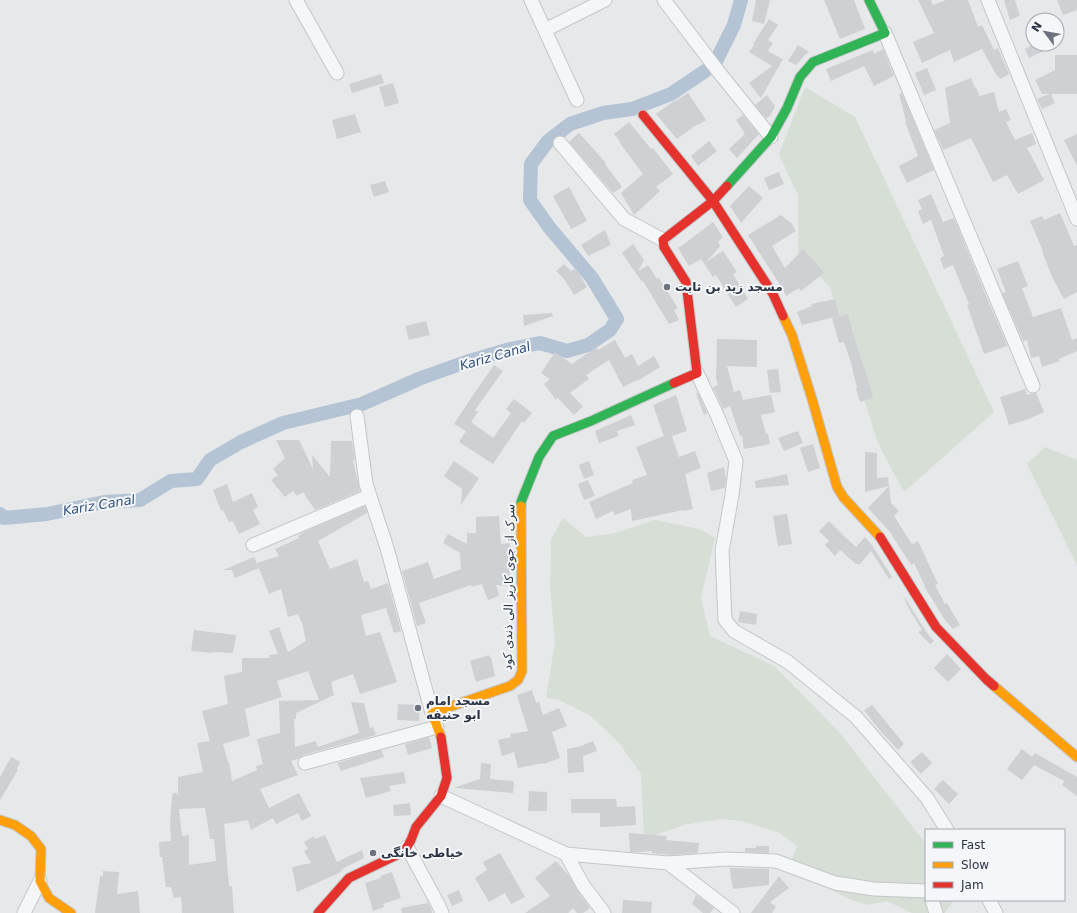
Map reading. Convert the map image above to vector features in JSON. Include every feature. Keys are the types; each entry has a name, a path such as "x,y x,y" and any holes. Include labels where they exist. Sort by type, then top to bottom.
{"street":[{"path":"296,0 337,73"},
{"path":"531,0 577,100"},
{"path":"545,30 605,0"},
{"path":"664,0 771,137"},
{"path":"869,0 1033,386"},
{"path":"988,0 1077,219"},
{"path":"663,240 713,201 771,137 787,108 800,77 813,62 884,33"},
{"path":"643,115 713,201 773,294 788,328 812,399 837,487 844,498 881,538 936,627 986,679 1077,757"},
{"path":"560,143 624,219 663,240"},
{"path":"663,240 664,247 686,282 697,373 717,415 736,461 732,495 722,551 725,620 734,632 788,662 856,717 927,798 946,829"},
{"name":"سرک از جوی کاریز الی ذندی کود","path":"432,714 510,686 518,680 522,671 521,502 539,457 553,436 591,421 697,373"},
{"path":"318,913 349,878 400,853 407,847 416,827 441,796 447,778 442,740 432,714 387,548 366,484 357,416"},
{"path":"253,545 369,496"},
{"path":"305,763 437,727"},
{"path":"441,796 566,854 668,863 726,859 776,861 835,883 874,889 925,891"},
{"path":"0,820 15,825 31,836 41,849 40,881 24,913"},
{"path":"407,847 442,913"},
{"path":"566,854 583,885 604,913"},
{"path":"668,863 733,913"},
{"path":"40,881 49,898 71,913"},
{"path":"932,901 936,913"},
{"path":"990,901 996,913"}],"shaded area":[{"path":"805,87 855,117 994,412 904,492 877,441 830,287 798,252 798,195 779,154"},
{"path":"1045,447 1077,460 1077,565 1027,464"},
{"path":"563,518 586,537 616,533 655,520 699,529 715,538 701,598 710,636 774,666 839,732 925,843 925,901 953,901 945,913 912,913 887,901 867,905 847,898 818,883 791,863 797,846 780,833 742,821 721,819 687,824 644,839 641,774 620,744 591,716 557,699 546,698 555,642 550,587 551,540"}],"building":[{"path":"756,0 770,0 764,24 752,21"},
{"path":"824,0 854,0 865,29 840,39"},
{"path":"918,0 931,0 933,5 946,0 968,0 978,27 982,25 994,50 998,48 1009,74 1000,79 982,49 954,62 950,50 922,63 913,42 934,33"},
{"path":"1004,0 1015,0 1020,16 1010,20"},
{"path":"1057,0 1077,0 1077,10 1065,14 1065,12 1062,12"},
{"path":"769,19 778,25 768,40 773,43 768,51 783,59 761,98 749,83 772,66 749,52"},
{"path":"798,45 809,52 796,65 788,61"},
{"path":"883,49 894,76 874,86 864,66 831,81 826,69 873,50 874,54"},
{"path":"1026,52 1041,52 1029,58"},
{"path":"1055,55 1077,55 1077,94 1051,94 1055,103 1042,109 1037,99 1049,94 1042,94 1035,80 1055,70"},
{"path":"927,68 936,90 924,95 915,73"},
{"path":"381,74 384,83 352,93 349,84"},
{"path":"971,78 979,96 994,92 999,112 1006,109 1011,120 1006,122 1015,140 1032,133 1036,144 1027,148 1044,180 1018,194 1007,175 993,182 971,138 943,150 934,130 950,123 945,88"},
{"path":"393,83 399,103 385,107 379,87"},
{"path":"688,93 706,120 696,125 677,139 656,114"},
{"path":"902,93 934,170 907,183 899,166 918,156 905,122 899,94"},
{"path":"767,95 775,106 770,116 766,118 755,105"},
{"path":"355,114 361,132 337,139 332,120"},
{"path":"743,115 759,134 737,158 729,149 745,134 736,120"},
{"path":"629,122 651,149 653,148 673,174 656,187 660,191 634,215 621,193 643,174 614,134"},
{"path":"579,133 606,163 605,164 622,187 613,193 569,142"},
{"path":"1077,134 1077,166 1064,140"},
{"path":"709,141 717,151 698,166 691,156"},
{"path":"779,172 784,184 769,190 764,178"},
{"path":"385,181 389,192 374,197 370,185"},
{"path":"749,186 763,198 741,223 730,206"},
{"path":"569,187 587,221 571,229 553,196"},
{"path":"931,194 943,222 954,218 1008,347 1007,346 984,354 967,305 969,304 953,265 944,269 940,258 944,256 931,220 923,224 918,211 922,209 918,200"},
{"path":"1060,213 1074,246 1077,245 1077,292 1064,299 1052,277 1030,221 1042,216 1044,220"},
{"path":"781,215 792,224 796,231 772,246 785,268 803,249 824,273 801,291 799,288 786,296 748,235"},
{"path":"713,222 723,237 718,242 720,246 706,262 723,251 737,272 733,274 748,299 736,307 716,275 713,277 701,259 689,266 678,248"},
{"path":"605,230 611,245 588,256 581,245"},
{"path":"633,244 644,260 638,271 648,265 657,279 659,278 678,308 674,310 679,320 669,324 643,281 642,282 622,253"},
{"path":"1018,261 1028,286 1022,288 1033,317 1061,308 1072,340 1077,338 1077,351 1059,359 1060,361 1042,367 1039,356 1031,358 1027,340 1023,341 1002,293 1006,292 997,269"},
{"path":"564,264 571,271 576,268 587,287 574,295 564,279 556,271"},
{"path":"835,299 839,316 802,325 797,312 812,306 811,304"},
{"path":"552,313 553,316 524,326 523,315"},
{"path":"848,314 873,398 860,402 853,369 844,342 839,343 832,318"},
{"path":"426,321 430,335 409,340 405,326"},
{"path":"717,339 757,340 757,367 727,366 734,392 740,390 743,400 771,395 775,412 761,415 770,444 744,449 742,436 740,436 730,406 723,409 713,387 718,385 716,379"},
{"path":"615,340 625,358 632,354 638,366 654,356 660,367 637,381 623,387 609,360 586,375 589,379 570,393 583,406 574,415 558,398 556,400 544,384 550,379 541,373 555,352 572,364 596,347 598,350"},
{"path":"494,365 503,371 475,410 478,412 471,422 493,438 511,413 506,409 514,399 532,413 524,423 522,421 493,464 459,442 466,431 454,424"},
{"path":"778,369 781,392 770,393 767,370"},
{"path":"1025,389 1027,395 1036,393 1044,412 1029,419 1009,425 1000,397"},
{"path":"696,393 698,393 707,413 704,415"},
{"path":"676,395 687,431 672,436 679,457 695,451 701,468 685,474 693,509 632,521 631,509 615,515 613,511 596,519 589,502 633,483 632,480 647,475 636,447 664,436 653,405"},
{"path":"631,415 635,425 617,431 619,436 599,443 595,431"},
{"path":"798,431 803,443 784,451 778,438"},
{"path":"276,440 299,440 313,469 312,455 330,477 331,441 352,441 355,460 353,460 360,491 315,510 303,492 297,496 293,491 285,497 271,480 278,475 273,469 285,458"},
{"path":"813,444 820,468 808,472 800,448"},
{"path":"865,452 877,453 877,478 888,477 889,486 865,492"},
{"path":"454,461 479,478 461,505 462,489 444,476"},
{"path":"589,461 594,475 584,479 579,465"},
{"path":"724,467 726,478 725,488 711,491 707,473"},
{"path":"787,474 789,485 756,488 755,481"},
{"path":"588,480 595,496 584,500 578,484"},
{"path":"227,484 233,502 252,493 258,507 253,510 260,524 239,534 233,521 229,522 223,510 221,511 213,490"},
{"path":"889,486 891,503 899,511 894,516 912,544 918,541 938,584 935,585 945,604 947,603 960,625 953,629 945,620 924,586 914,563 911,565 890,532 868,508"},
{"path":"365,506 367,513 318,541 330,569 357,559 364,582 368,581 371,589 388,583 401,631 394,633 386,608 361,615 366,636 380,632 397,682 360,694 353,674 331,682 334,695 296,713 296,719 294,719 295,747 316,741 318,747 359,733 351,702 364,703 370,728 373,727 376,735 303,755 298,759 291,761 298,775 260,789 269,808 299,793 311,816 302,821 298,813 276,824 273,818 251,830 248,820 224,824 229,886 232,886 234,913 182,913 181,897 174,898 171,887 166,887 162,857 160,857 159,842 171,841 170,822 172,797 173,793 177,793 178,797 178,777 203,772 197,743 210,741 202,711 228,704 224,676 242,672 242,658 270,658 269,655 278,654 269,631 279,627 288,652 306,641 302,623 298,614 288,617 281,589 269,594 257,563 279,556 275,549 299,538 298,536 306,531","holes":["308,671 319,700 279,701 280,733 257,739 263,764 256,766 257,770 232,781 229,762 223,744 250,736 245,709 282,697 277,681","205,808 210,839 214,839 216,861 189,865 189,835 182,836 179,809"]},
{"path":"787,514 792,544 778,546 773,516"},
{"path":"499,516 501,544 510,543 510,586 496,585 499,596 488,600 482,584 471,587 471,585 419,603 426,623 417,626 402,571 428,562 434,579 461,569 460,553 443,543 448,534 467,544 467,533 476,533 476,517"},
{"path":"829,521 856,547 865,537 872,545 892,577 889,579 871,551 860,564 856,564 840,550 835,556 825,545 829,541 819,531"},
{"path":"254,557 259,568 235,578 232,570 223,570"},
{"path":"903,595 927,633 934,641 930,644 918,632 922,630 908,607"},
{"path":"740,611 757,614 756,625 738,622"},
{"path":"194,630 236,635 233,653 191,651"},
{"path":"947,654 961,669 948,682 934,668"},
{"path":"489,655 489,657 491,657 495,676 476,682 470,661"},
{"path":"532,690 536,703 539,702 543,715 559,708 567,726 552,732 560,758 544,764 518,768 514,752 502,756 498,740 511,737 510,734 528,731 517,695"},
{"path":"398,704 420,705 419,721 397,720"},
{"path":"872,705 904,744 898,750 864,710"},
{"path":"429,737 432,748 408,755 405,744"},
{"path":"593,741 597,751 583,756 584,772 568,773 567,749 581,746"},
{"path":"1022,749 1032,757 1035,753 1077,777 1077,796 1062,785 1064,781 1034,765 1022,780 1007,769"},
{"path":"381,750 384,757 341,771 337,763"},
{"path":"922,752 932,763 921,774 910,762"},
{"path":"11,757 20,762 17,769 18,770 0,800 0,777"},
{"path":"481,763 491,764 490,779 514,781 513,793 455,788 480,779"},
{"path":"404,772 406,783 389,786 391,791 366,798 360,778"},
{"path":"943,780 958,794 949,804 934,789"},
{"path":"529,791 547,792 547,811 528,811"},
{"path":"571,799 616,799 617,807 635,806 636,825 600,827 600,813 571,813"},
{"path":"410,803 411,815 394,816 393,805"},
{"path":"629,833 667,836 666,840 699,843 698,853 671,855 652,853 652,851 630,852"},
{"path":"325,835 337,862 362,850 364,858 344,868 339,873 297,892 292,867 311,863 304,851 308,849 304,842 314,836 315,839"},
{"path":"756,846 769,846 769,853 745,852 745,848 756,848"},
{"path":"500,853 525,897 511,904 505,893 489,902 475,878 487,870 483,862"},
{"path":"556,861 570,877 590,908 583,913 577,913 573,908 568,913 525,913 550,896 535,878"},
{"path":"730,868 769,869 769,885 733,889"},
{"path":"103,871 119,872 117,894 138,891 140,913 95,913 100,876 103,876"},
{"path":"392,872 401,898 383,904 384,907 373,911 365,883 381,878 380,876"},
{"path":"779,876 789,888 770,902 776,907 772,913 751,913"},
{"path":"459,890 463,901 452,906 447,895"},
{"path":"696,895 714,908 710,913 703,913 692,904"},
{"path":"623,900 652,902 651,913 622,913"},
{"path":"428,903 432,913 402,913 401,908"}],"waterway":[{"name":"Kariz Canal","path":"0,514 4,518 47,514 104,502 140,500 171,481 197,479 210,460 241,442 283,423 362,404 421,378 466,362 510,349 540,343 567,351 588,345 610,330 617,319 592,278 549,227 530,200 531,164 548,141 570,124 603,113 632,109 671,94 714,65 734,25 741,0"}],"traffic: fast":[{"path":"727,186 771,137 787,108 800,77 813,62 885,33 869,0"},
{"path":"521,506 521,502 539,457 553,436 591,421 674,383"}],"traffic: slow":[{"path":"783,316 792,335 837,487 844,498 880,537"},
{"path":"441,737 432,713 510,686 518,680 522,671 521,506"},
{"path":"994,686 1077,757"},
{"path":"0,820 15,825 31,836 41,849 40,881 49,898 71,913"}],"traffic: jam":[{"path":"643,115 713,201 773,294 783,316"},
{"path":"674,383 697,373 686,282 664,247 663,240 713,201 727,186"},
{"path":"880,537 936,627 994,686"},
{"path":"318,913 349,878 401,853 407,847 416,827 441,796 447,778 441,737"}],"place":[{"name":"مسجد زید بن ثابت","path":"667,287"},
{"name":"مسجد امام ابو حنیفه","path":"418,708"},
{"name":"خیاطی خانگی","path":"373,853"}]}
